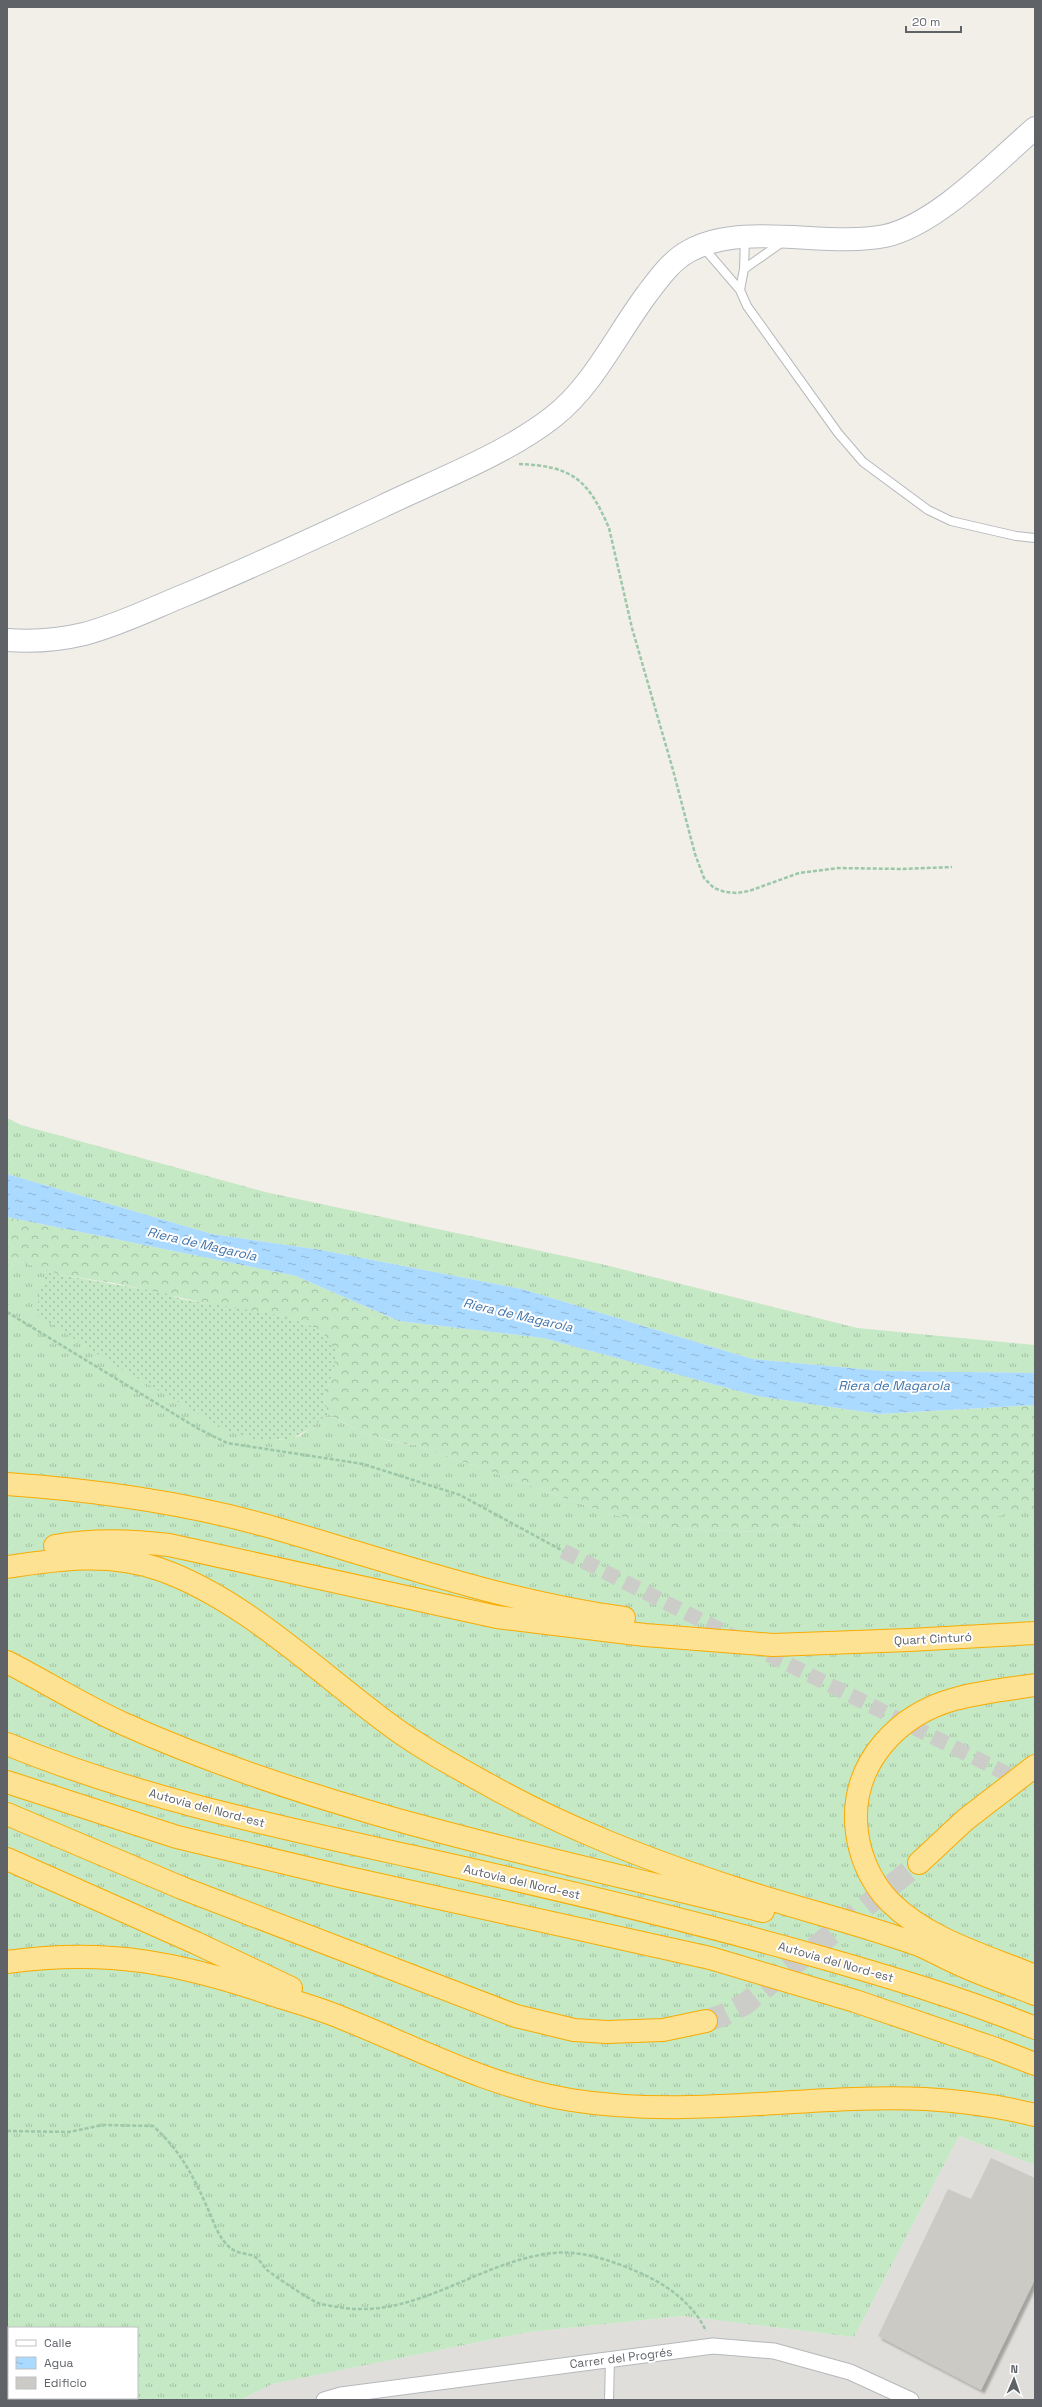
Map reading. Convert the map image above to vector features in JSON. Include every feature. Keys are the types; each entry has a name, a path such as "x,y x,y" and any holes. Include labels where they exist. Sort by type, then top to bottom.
{"highway":[{"path":"7,1484 83,1490 182,1506 263,1525 485,1590 598,1614 719,1630 830,1642"},
{"path":"7,1560 23,1553 75,1542 136,1541 220,1554 497,1617 645,1635 772,1645 830,1642"},
{"path":"7,1566 67,1558 108,1558 159,1569 227,1602 280,1639 397,1730 486,1784 536,1810 614,1844 733,1888 920,1946 963,1966 1035,1994"},
{"name":"Quart Cinturó","path":"830,1642 909,1640 1035,1632"},
{"path":"7,1662 123,1724 248,1773 378,1816 821,1926 963,1966"},
{"path":"1035,1685 956,1699 940,1704 893,1733 881,1744 864,1773 856,1813 856,1827 865,1864 890,1902 924,1928 1035,1976"},
{"name":"Autovia del Nord-est","path":"7,1744 184,1805 537,1884 755,1939 889,1976 1035,2028"},
{"path":"919,1863 965,1820 1035,1766"},
{"path":"7,1782 177,1837 344,1877 710,1958 855,2001 996,2049 1035,2064"},
{"path":"7,1814 182,1888 516,2016 574,2030 607,2032 664,2030 706,2021"},
{"path":"7,1858 246,1966 296,1990 340,2017"},
{"path":"7,1962 52,1957 94,1956 153,1961 202,1972 340,2017 422,2053 476,2074 570,2100 648,2107 690,2107 850,2099 925,2099 982,2104 1035,2115"}],"main road":[{"path":"7,640 30,642 68,637 104,628 304,543 483,459 553,417 576,395 624,325 669,267 687,252 702,246 745,238 861,239 888,236 914,226 952,200 1035,128"}],"street":[{"name":"Carrer del Progrés","path":"324,2400 341,2395 610,2358 713,2346 774,2351 850,2372 911,2400"}],"lane":[{"path":"740,290 744,269 745,238"},
{"path":"744,269 771,249 791,238"},
{"path":"702,246 740,290 747,306 829,422 845,443 863,462 928,510 951,521 1016,536 1035,538"},
{"path":"609,2400 610,2358"}],"path":[{"path":"514,464 547,465 570,475 591,491 600,508 608,528 632,628 673,770 695,854 704,878 714,888 725,892 737,893 749,891 799,873 838,868 909,869 952,867"},
{"path":"7,1312 197,1428 227,1443 363,1464 460,1495 562,1551"},
{"path":"7,2131 70,2132 103,2125 153,2126 182,2156 223,2240 237,2254 256,2258 268,2270 318,2303 358,2310 396,2306 436,2294 476,2274 516,2260 554,2253 586,2256 619,2264 663,2284 685,2301 704,2328 713,2346"}],"shaded area":[{"path":"959,2136 1035,2165 1035,2400 242,2400 271,2384 529,2332 683,2316 854,2337"}],"green space":[{"path":"7,1118 21,1125 265,1192 601,1264 857,1328 1035,1345 1035,1373 883,1371 752,1359 522,1289 321,1250 212,1234 7,1174"},
{"path":"7,1217 296,1276 399,1321 543,1338 757,1396 879,1414 1035,1405 1035,1510 982,1519 925,1523 821,1520 758,1532 680,1529 610,1514 416,1445 404,1444 370,1435 349,1426 328,1414 324,1398 334,1368 325,1336 312,1326 279,1315 228,1308 114,1283 61,1275 7,1257"},
{"path":"7,1257 46,1270 36,1314 279,1440 300,1436 328,1414 348,1425 381,1439 416,1445 610,1514 680,1529 758,1532 821,1520 862,1520 1035,1510 1035,2165 959,2136 854,2337 683,2316 529,2332 272,2384 241,2400 7,2400"},
{"path":"46,1270 61,1275 165,1293 181,1299 279,1315 312,1326 325,1336 336,1351 334,1368 324,1398 328,1414 311,1428 291,1439 256,1440 225,1429 123,1370 35,1314"}],"water":[{"name":"Riera de Magarola","path":"7,1174 212,1234 321,1250 522,1289 752,1359 883,1371 1035,1373 1035,1405 879,1414 757,1396 543,1338 399,1321 296,1276 7,1217"}],"building":[{"path":"991,2158 1035,2178 1035,2279 981,2390 878,2336 948,2189 971,2199"}],"tunnel":[{"path":"563,1551 1035,1788"},
{"path":"706,2021 726,2014 745,2004 919,1863"}]}
